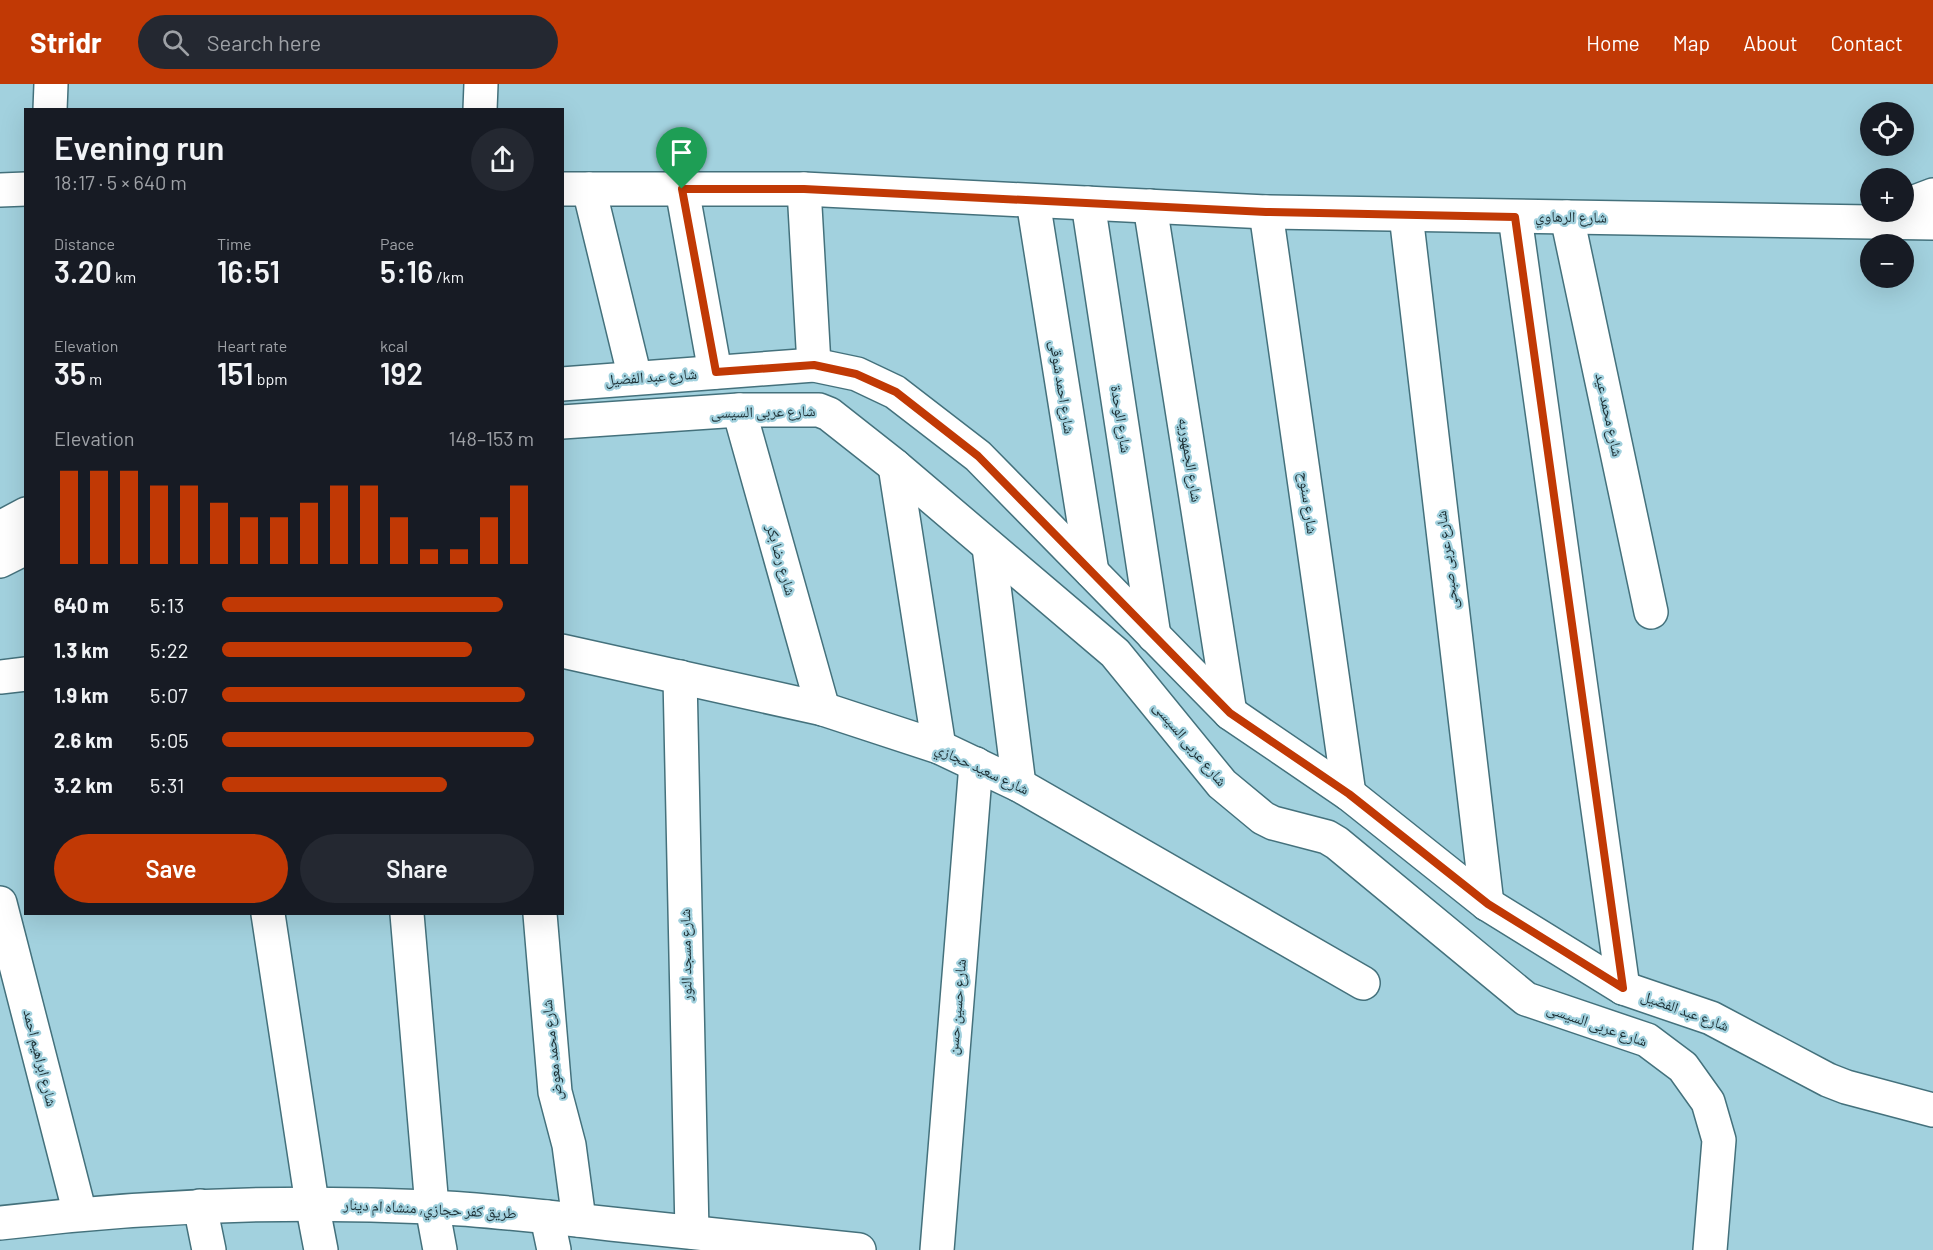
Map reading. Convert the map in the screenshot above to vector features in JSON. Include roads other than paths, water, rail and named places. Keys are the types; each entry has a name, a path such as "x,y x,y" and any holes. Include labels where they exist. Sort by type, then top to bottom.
{"street":[{"path":"50,108 51,84"},
{"path":"480,108 481,84"},
{"path":"0,190 24,189"},
{"path":"576,189 634,378"},
{"name":"شارع الرهاوي","path":"576,189 804,189 1266,212 1515,217 1860,217"},
{"path":"682,189 716,372"},
{"path":"804,189 814,365"},
{"path":"1914,202 1933,195"},
{"name":"شارع احمد شوقى","path":"1033,201 1092,572"},
{"name":"شارع الوحدة","path":"1088,203 1154,636"},
{"name":"شارع الجمهوريه","path":"1150,206 1230,713"},
{"name":"شارع سنوح","path":"1266,212 1349,794"},
{"name":"شارع عربى صبحى","path":"1406,215 1488,904"},
{"path":"1515,217 1623,988"},
{"name":"شارع محمد عيد","path":"1567,217 1651,612"},
{"name":"شارع الرهاوي","path":"1914,221 1933,223"},
{"name":"شارع عبد الفضيل","path":"564,384 814,365 856,374 896,392 978,456 1230,713 1349,794 1488,904 1623,988 1711,1018 1837,1084 1933,1110"},
{"name":"شارع عربى السيسى","path":"564,422 739,410 825,412 895,466 1114,653 1222,784 1263,818 1273,823 1327,837 1337,843 1526,999 1647,1040 1683,1067 1708,1102 1719,1140 1710,1250"},
{"name":"شارع رضا بكر","path":"739,410 823,709"},
{"path":"895,466 939,747"},
{"path":"0,528 24,515"},
{"path":"989,547 1019,785"},
{"path":"0,561 24,549"},
{"name":"شارع سعيد حجازي","path":"564,651 823,709 939,747 1019,785 1363,983"},
{"path":"0,677 24,674"},
{"name":"شارع مسجد النور","path":"680,678 692,1232"},
{"name":"شارع حسين حسن","path":"937,1250 976,764"},
{"name":"شارع ابراهيم احمد","path":"0,903 80,1214"},
{"path":"268,915 321,1250"},
{"path":"407,915 432,1207 440,1250"},
{"name":"شارع محمد معوض","path":"540,915 555,1092 569,1145 579,1220"},
{"name":"طريق كفر حجازي, منشاه ام دينار","path":"0,1223 80,1214 200,1206 312,1203 432,1207 547,1216 579,1220 615,1237 692,1232 859,1250"},
{"path":"200,1206 209,1250"},
{"path":"547,1216 554,1250"}]}
